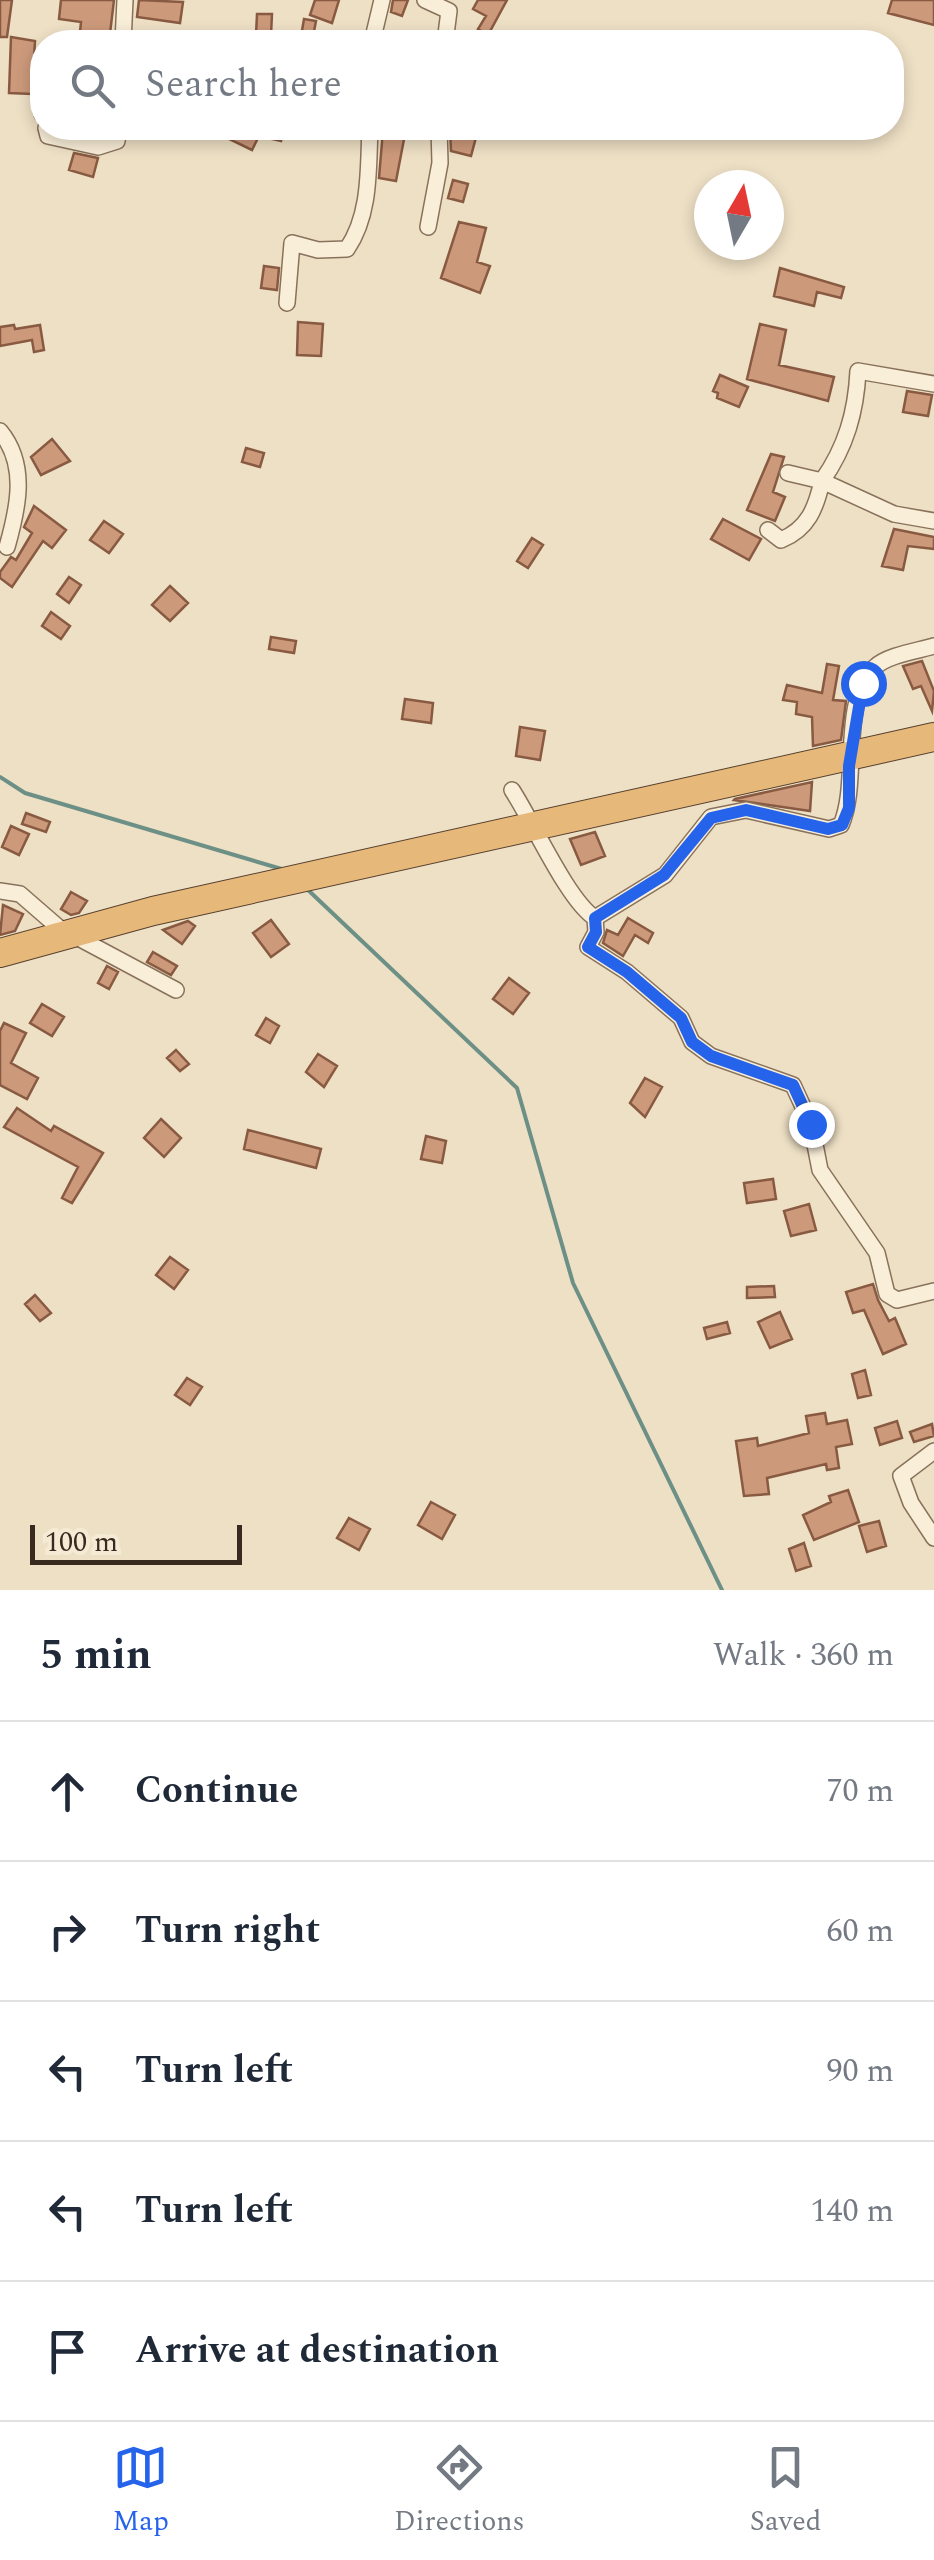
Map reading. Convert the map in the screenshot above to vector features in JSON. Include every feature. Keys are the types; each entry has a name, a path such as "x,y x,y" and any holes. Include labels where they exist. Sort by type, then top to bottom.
{"highway":[{"path":"0,953 153,910 934,737"}],"street":[{"path":"124,30 126,0"},
{"path":"375,30 382,0"},
{"path":"425,0 449,10 446,30"},
{"path":"66,140 98,147 117,140"},
{"path":"287,303 292,243 318,250 348,249 358,232 368,186 370,140"},
{"path":"428,227 440,163 439,140"},
{"path":"768,530 781,540 798,533 809,519 822,482 840,456 850,427 858,370 934,384"},
{"path":"0,431 16,456 19,486 6,546"},
{"path":"788,473 822,482 894,514 934,521"},
{"path":"595,918 664,875 711,818 746,810 828,829 842,825 849,808 849,766 863,683 878,664 934,646"},
{"path":"512,790 546,843 577,907 595,918"},
{"path":"0,891 20,894 58,927 176,990"},
{"path":"595,918 596,932 588,947 627,972 681,1018 692,1042 711,1056 793,1085 811,1124 820,1170 877,1253 887,1294 897,1300 934,1290"},
{"path":"934,1452 901,1476 910,1503 934,1538"}],"building":[{"path":"0,0 12,0 7,37 0,37"},
{"path":"61,0 114,0 110,30 80,30 81,22 59,19"},
{"path":"139,0 183,2 180,23 137,17"},
{"path":"315,0 339,0 332,23 310,15"},
{"path":"393,0 408,0 402,16 391,12"},
{"path":"478,0 507,0 491,30 478,29 486,16 473,9"},
{"path":"892,0 934,0 934,25 888,13"},
{"path":"257,14 272,14 271,30 256,30"},
{"path":"304,19 316,21 314,30 302,30"},
{"path":"11,37 30,40 30,94 9,93"},
{"path":"231,140 257,140 252,150"},
{"path":"382,140 404,140 396,181 379,178"},
{"path":"451,140 475,140 471,156 451,151"},
{"path":"74,153 98,158 93,177 69,170"},
{"path":"453,180 468,184 463,202 448,198"},
{"path":"459,222 486,228 477,262 490,266 480,293 441,278"},
{"path":"264,266 279,268 277,290 261,288"},
{"path":"780,268 844,287 841,298 817,292 814,306 774,296"},
{"path":"298,322 323,324 321,356 297,355"},
{"path":"760,324 786,330 779,365 834,377 828,401 747,379"},
{"path":"14,325 15,329 40,325 44,350 34,352 32,340 0,346 0,327"},
{"path":"720,375 748,387 739,407 717,398 718,393 713,391"},
{"path":"907,391 932,395 928,416 903,412"},
{"path":"52,439 70,461 41,475 31,457"},
{"path":"246,448 264,453 260,467 242,462"},
{"path":"771,454 784,457 773,492 785,497 775,521 747,510"},
{"path":"34,506 66,530 52,548 43,541 12,587 0,578 0,572 11,557 16,560 32,533 24,527"},
{"path":"723,519 761,539 749,560 711,539"},
{"path":"104,521 123,534 109,553 90,540"},
{"path":"894,529 934,537 934,549 908,546 903,570 882,566"},
{"path":"532,538 543,545 528,568 517,561"},
{"path":"69,577 81,585 69,603 57,594"},
{"path":"170,586 188,603 170,621 152,605"},
{"path":"51,612 70,626 61,639 42,626"},
{"path":"271,637 296,641 294,653 269,649"},
{"path":"922,661 934,691 932,711 921,686 913,689 903,666"},
{"path":"827,664 839,666 833,700 846,701 841,740 813,746 812,717 796,714 797,702 783,700 787,685 822,693"},
{"path":"405,699 433,703 431,723 402,719"},
{"path":"520,727 545,731 540,760 516,756"},
{"path":"812,782 810,811 734,800 735,799"},
{"path":"26,813 50,822 46,832 22,824"},
{"path":"11,826 29,834 19,855 2,847"},
{"path":"595,832 605,856 581,865 570,839"},
{"path":"71,892 87,901 79,913 71,915 61,909"},
{"path":"3,905 23,914 15,931 0,935"},
{"path":"628,918 653,933 648,943 635,935 623,956 603,943 607,930 618,935"},
{"path":"271,920 289,944 271,957 253,933"},
{"path":"188,921 195,926 182,944 163,930"},
{"path":"153,952 177,966 171,975 147,962"},
{"path":"107,966 118,972 109,989 98,983"},
{"path":"509,978 529,993 513,1014 493,999"},
{"path":"42,1004 64,1017 52,1036 30,1023"},
{"path":"266,1018 279,1026 270,1043 256,1035"},
{"path":"4,1023 26,1033 11,1063 38,1078 27,1099 0,1085 0,1031"},
{"path":"176,1050 189,1064 180,1071 167,1058"},
{"path":"318,1054 337,1066 324,1087 306,1072"},
{"path":"645,1078 662,1087 645,1117 630,1103"},
{"path":"17,1108 51,1131 54,1126 103,1153 72,1203 62,1198 78,1167 4,1127"},
{"path":"161,1119 181,1138 164,1157 144,1138"},
{"path":"248,1130 321,1149 316,1168 244,1149"},
{"path":"426,1136 446,1141 442,1163 421,1159"},
{"path":"773,1179 776,1199 747,1203 744,1183"},
{"path":"809,1204 816,1230 791,1236 784,1211"},
{"path":"170,1257 188,1270 174,1289 156,1275"},
{"path":"873,1284 889,1321 895,1318 906,1344 883,1354 864,1310 853,1313 846,1292"},
{"path":"774,1286 775,1297 747,1298 747,1287"},
{"path":"35,1295 51,1313 40,1321 25,1304"},
{"path":"780,1312 792,1339 770,1348 758,1322"},
{"path":"727,1322 730,1333 707,1339 704,1328"},
{"path":"865,1370 871,1395 858,1398 852,1374"},
{"path":"187,1378 202,1387 190,1405 175,1395"},
{"path":"825,1413 827,1424 847,1420 852,1444 836,1447 839,1468 827,1470 826,1464 767,1478 769,1494 744,1496 736,1441 757,1438 758,1446 809,1433 806,1416"},
{"path":"897,1421 902,1438 880,1445 875,1428"},
{"path":"932,1424 934,1436 914,1442 910,1432"},
{"path":"848,1490 859,1522 814,1540 803,1515 831,1502 829,1496"},
{"path":"431,1502 455,1515 442,1539 418,1525"},
{"path":"349,1518 370,1529 359,1550 337,1538"},
{"path":"879,1521 886,1546 867,1552 859,1526"},
{"path":"804,1543 811,1566 796,1571 789,1549"}],"waterway":[{"path":"0,777 25,793 285,870"},
{"path":"307,889 517,1088 573,1283 722,1590"}],"route":[{"path":"811,1124 793,1085 781,1077 711,1056 692,1042 681,1018 627,972 588,947 596,932 595,918 664,875 688,852 711,818 746,810 775,820 828,829 842,825 849,808 847,790 855,712 863,683"}]}
